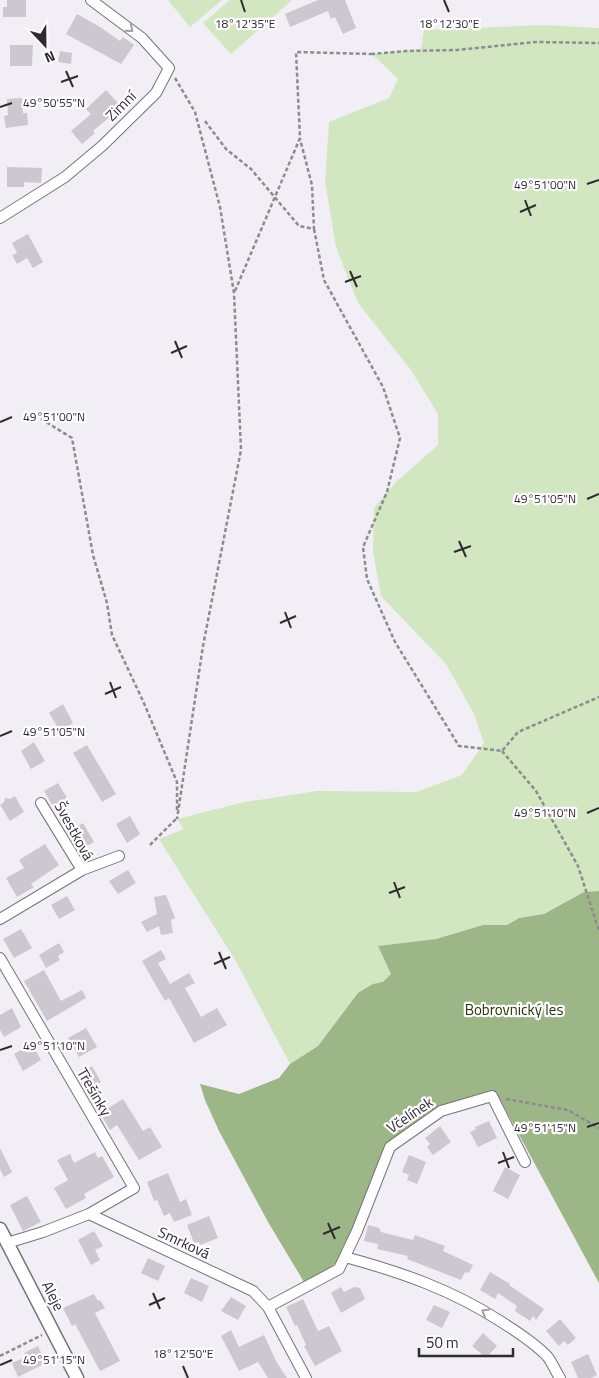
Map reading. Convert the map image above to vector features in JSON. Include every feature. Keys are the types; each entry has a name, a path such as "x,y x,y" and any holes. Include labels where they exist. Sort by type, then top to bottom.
{"street":[{"path":"91,0 118,18 142,38 169,68"},
{"name":"Zimní","path":"0,218 65,177 102,146 156,93 169,68"},
{"name":"Švestková","path":"0,919 82,870 41,803"},
{"path":"82,870 119,856"},
{"name":"Třešínky","path":"0,958 134,1188 89,1214"},
{"path":"492,1096 525,1162"},
{"name":"Včelínek","path":"268,1307 339,1269 390,1147 441,1110 492,1096"},
{"path":"7,1243 89,1214"},
{"name":"Smrková","path":"89,1214 253,1291 268,1307 306,1378"},
{"name":"Aleje","path":"0,1229 77,1378"},
{"path":"345,1258 386,1268 422,1280 484,1310 547,1356 560,1378"}],"path":[{"path":"599,43 536,42 476,48 372,54 296,52 300,138 312,185 314,229 324,280 384,387 400,438 388,492 363,547 367,579 396,642 459,746 502,751 536,791 578,866 599,931"},
{"path":"150,845 177,819 203,646 241,450 234,293 220,208 196,112 169,68"},
{"path":"205,121 226,148 251,169 299,226 314,229"},
{"path":"234,293 300,138"},
{"path":"41,419 72,438 93,555 107,603 112,635 143,701 177,782 177,819"},
{"path":"502,751 518,732 599,696"},
{"path":"492,1096 568,1110 599,1128"},
{"path":"0,1356 52,1330"}],"green space":[{"path":"168,0 222,0 190,27"},
{"path":"230,0 292,0 231,54 203,23"},
{"path":"545,25 599,28 599,891 584,892 544,914 519,918 507,925 483,925 436,939 378,946 391,974 383,983 373,984 343,1014 318,1046 290,1064 237,963 159,839 184,829 177,819 245,802 317,791 416,792 462,775 484,743 474,714 446,664 381,596 373,552 374,508 395,483 438,445 438,414 411,370 358,303 336,247 325,182 329,122 389,98 398,79 372,54 421,49 424,30"},
{"name":"Bobrovnický les","path":"599,891 599,1283 496,1092 465,1098 440,1107 388,1143 339,1260 325,1273 304,1282 268,1222 219,1131 200,1084 239,1094 279,1078 290,1064 318,1046 358,993 373,984 383,982 391,974 378,946 436,939 483,925 507,925 519,918 544,914 584,892"}],"building":[{"path":"7,0 26,0 26,17 3,17 3,7 7,7"},
{"path":"318,0 345,0 356,28 343,34 335,17 331,19 328,11 290,27 285,14"},
{"path":"77,14 120,41 123,37 134,45 121,64 66,34"},
{"path":"10,45 33,45 32,66 10,66"},
{"path":"60,51 72,53 71,64 58,62"},
{"path":"106,90 118,103 114,107 117,111 93,131 95,133 82,144 71,131 91,114 86,109"},
{"path":"22,98 23,113 27,113 28,125 6,128 4,116 8,115 7,99"},
{"path":"7,167 42,168 41,183 24,182 24,187 7,187"},
{"path":"28,234 43,262 33,268 27,258 17,264 12,255 17,253 12,243"},
{"path":"63,704 73,723 60,731 49,713"},
{"path":"34,742 45,761 31,769 21,751"},
{"path":"87,745 116,794 102,802 73,753"},
{"path":"58,783 69,801 55,810 44,791"},
{"path":"15,796 24,812 10,821 0,805 4,802 5,798 10,799"},
{"path":"130,816 140,834 127,843 116,824"},
{"path":"83,823 94,842 80,850 69,832"},
{"path":"45,844 59,865 31,884 34,887 17,897 6,878 24,868 19,860"},
{"path":"128,870 136,883 118,894 109,881"},
{"path":"166,895 175,918 171,920 173,933 161,935 159,926 147,932 141,922 157,914 154,897"},
{"path":"67,896 75,910 59,919 51,905"},
{"path":"21,929 32,948 14,958 3,939"},
{"path":"59,943 64,952 58,956 60,960 46,968 39,955"},
{"path":"161,950 166,959 158,963 170,984 189,973 195,983 185,988 201,1017 217,1008 227,1025 194,1043 169,998 165,1001 142,961"},
{"path":"44,970 61,1001 82,990 86,998 47,1021 24,981"},
{"path":"12,1008 21,1027 4,1037 0,1030 0,1015"},
{"path":"86,1028 97,1047 79,1057 68,1038"},
{"path":"32,1044 41,1060 23,1071 14,1054"},
{"path":"92,1066 101,1082 86,1091 77,1075"},
{"path":"123,1099 143,1131 150,1127 162,1147 139,1160 117,1125 110,1130 100,1113"},
{"path":"489,1121 497,1138 478,1147 470,1132 476,1129 475,1127"},
{"path":"440,1126 451,1142 433,1155 427,1147 430,1144 425,1138"},
{"path":"0,1148 12,1172 4,1177 0,1169"},
{"path":"95,1152 98,1158 102,1156 114,1177 84,1194 86,1198 66,1209 54,1188 68,1180 57,1160 70,1154 74,1163"},
{"path":"409,1155 426,1162 417,1184 407,1180 409,1175 402,1172"},
{"path":"505,1167 520,1175 508,1199 493,1191"},
{"path":"168,1173 180,1202 186,1199 192,1215 174,1222 170,1213 164,1216 157,1200 154,1201 147,1182"},
{"path":"27,1196 41,1222 23,1231 10,1205"},
{"path":"209,1216 218,1238 200,1245 199,1242 194,1243 187,1225"},
{"path":"368,1225 379,1228 381,1232 413,1240 415,1235 445,1246 443,1251 473,1265 469,1273 465,1272 461,1280 407,1259 408,1256 377,1249 378,1244 364,1241"},
{"path":"94,1231 103,1246 95,1250 100,1260 91,1265 78,1240"},
{"path":"148,1258 165,1266 158,1281 141,1273"},
{"path":"490,1272 544,1309 536,1320 533,1316 530,1321 515,1311 517,1306 498,1293 495,1299 480,1290"},
{"path":"191,1278 209,1286 202,1302 184,1293"},
{"path":"341,1287 344,1292 354,1287 360,1288 365,1299 341,1313 331,1293"},
{"path":"94,1294 105,1308 95,1313 120,1361 100,1371 75,1324 72,1326 63,1308"},
{"path":"231,1297 246,1306 238,1320 221,1311"},
{"path":"303,1299 318,1331 329,1326 342,1351 315,1366 304,1346 306,1345 297,1325 295,1326 286,1307"},
{"path":"434,1305 450,1312 442,1328 426,1320"},
{"path":"560,1319 576,1338 568,1345 564,1341 559,1346 546,1331"},
{"path":"231,1330 239,1347 264,1335 277,1363 287,1378 268,1378 258,1362 239,1371 221,1336"},
{"path":"483,1333 497,1346 486,1358 472,1346"},
{"path":"38,1346 46,1363 18,1377 12,1363 26,1357 24,1353"},
{"path":"588,1354 597,1375 591,1378 578,1378 571,1362"}]}
